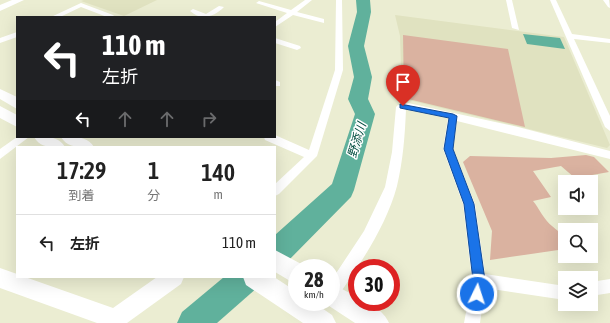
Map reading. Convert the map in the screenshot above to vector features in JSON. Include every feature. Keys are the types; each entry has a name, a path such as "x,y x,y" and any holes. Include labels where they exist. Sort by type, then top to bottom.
{"main road":[{"path":"0,93 16,103"},
{"path":"0,112 16,121"},
{"path":"44,138 56,146"},
{"path":"71,138 84,146"},
{"path":"276,261 288,268"},
{"path":"255,278 324,323"},
{"path":"340,300 377,323"}],"street":[{"path":"0,8 20,0"},
{"path":"276,24 309,0"},
{"path":"276,190 312,156 339,70 339,0"},
{"path":"509,0 516,28"},
{"path":"553,0 610,127"},
{"path":"606,0 610,6"},
{"path":"259,3 322,21"},
{"path":"56,16 81,5 111,16"},
{"path":"208,16 221,7"},
{"path":"193,11 205,16"},
{"path":"0,41 16,34"},
{"path":"569,36 610,41"},
{"path":"276,40 297,48"},
{"path":"340,281 358,254 387,196 400,138 401,107 408,106 453,116 610,155"},
{"path":"453,116 448,149 469,204 479,280 472,323"},
{"path":"0,155 23,138"},
{"path":"271,138 312,156"},
{"path":"0,278 113,321 173,278"},
{"path":"479,280 558,292"},
{"path":"598,288 610,286"}],"shaded area":[{"path":"157,0 124,16 81,1"},
{"path":"395,15 564,37 610,145 607,148 404,99 402,97 400,36"},
{"path":"403,35 508,49 525,127 404,98"},
{"path":"586,155 594,157 609,172 592,175 572,175 561,166 533,171 551,197 533,201 546,221 558,231 558,250 490,260 492,231 463,162 470,156 551,158"}],"water":[{"path":"523,34 560,38 565,49 527,44"}],"waterway":[{"name":"野添川","path":"276,253 342,190 365,114 358,99 363,77 356,46 364,12 363,0"},
{"name":"野添川","path":"193,323 246,278"}],"route":[{"path":"403,106 453,116 448,149 469,204 479,280 477,294"}]}
